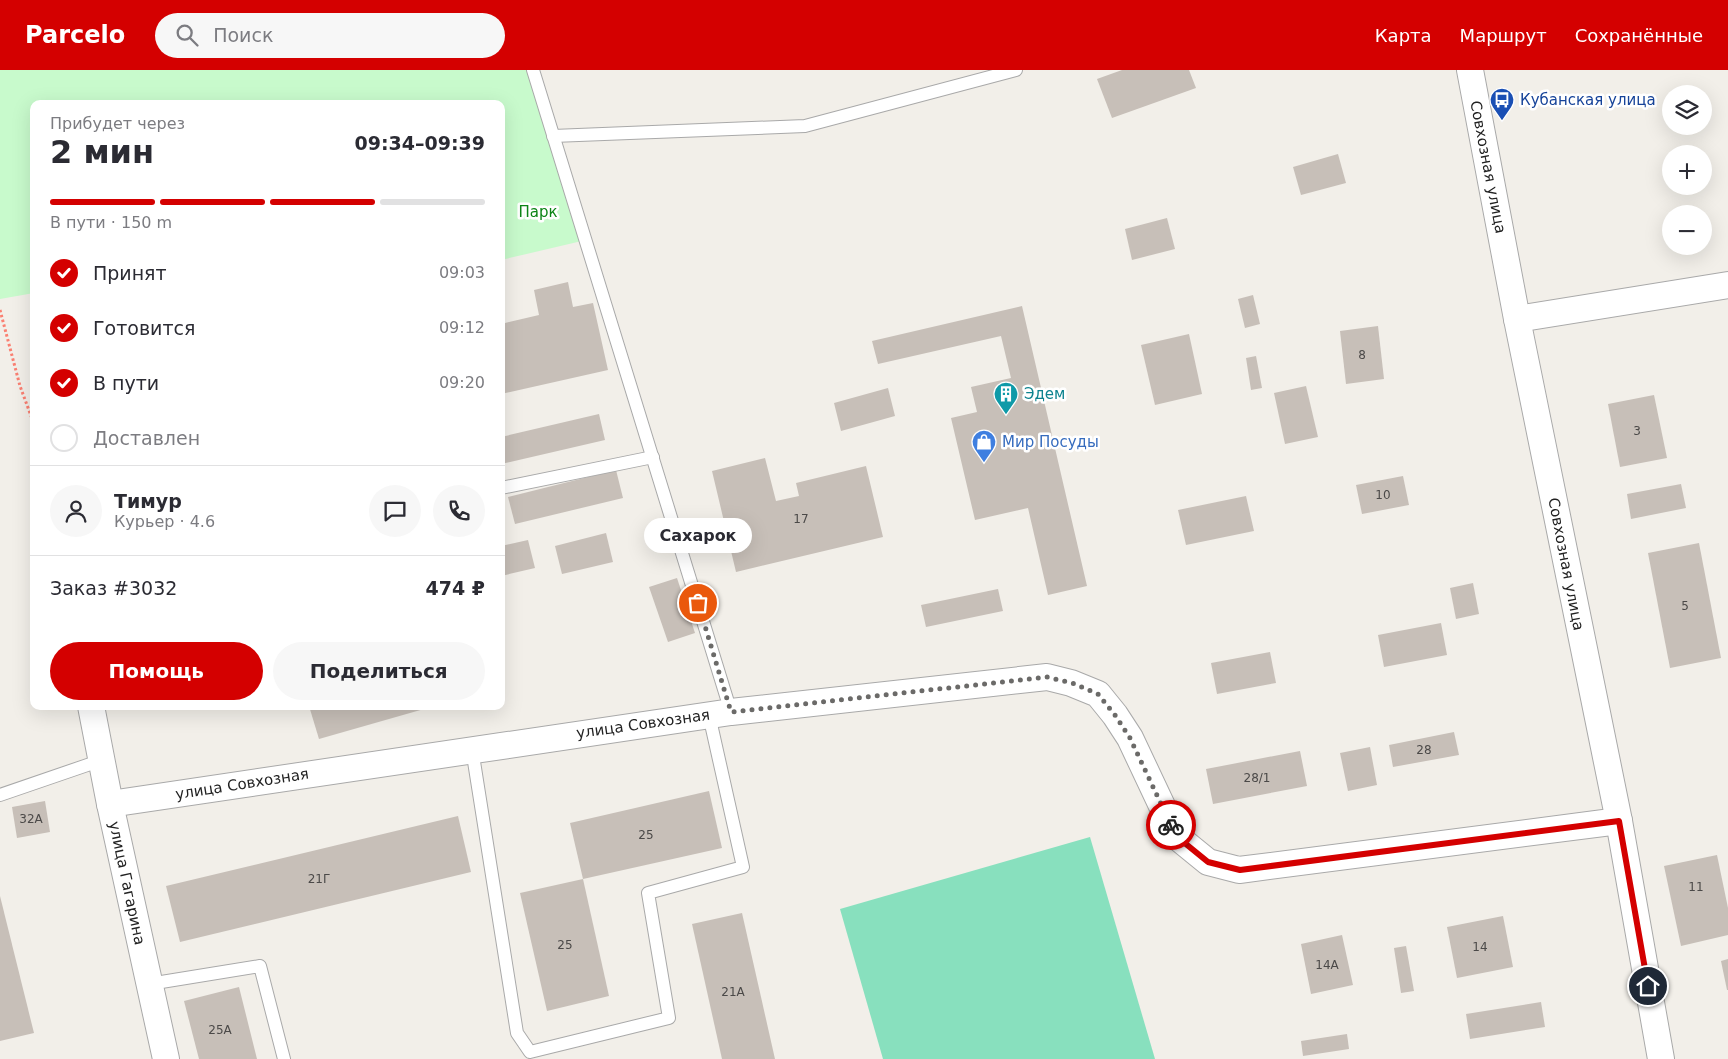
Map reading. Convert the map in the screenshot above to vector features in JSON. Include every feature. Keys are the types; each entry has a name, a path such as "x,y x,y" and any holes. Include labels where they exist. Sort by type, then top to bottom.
{"street":[{"name":"Совхозная улица","path":"1470,70 1517,318 1619,821 1661,1059"},
{"path":"1517,318 1728,285"},
{"name":"улица Совхозная","path":"110,804 720,713 1047,677 1072,683 1098,694 1130,738 1171,826 1181,840 1208,862 1240,870 1619,821"},
{"name":"улица Гагарина","path":"92,710 110,804 166,1059"}],"lane":[{"path":"472,749 517,1033 531,1056 669,1018 648,894 742,867 720,713 652,457 533,70"},
{"path":"554,136 805,126 1016,70"},
{"path":"505,487 652,457"},
{"path":"0,795 102,760"},
{"path":"149,984 260,966 284,1059"}],"path":[{"path":"0,310 20,386 30,413"}],"green space":[{"name":"Парк","path":"0,70 533,70 586,240 505,259 505,100 30,100 30,294 0,299"},
{"path":"1090,837 1155,1059 883,1059 840,909"}],"building":[{"path":"1122,70 1189,70 1196,88 1112,118 1097,79"},
{"path":"1338,154 1346,183 1301,195 1293,167"},
{"path":"1167,218 1175,249 1132,260 1125,229"},
{"path":"568,282 573,307 593,303 608,370 505,393 505,323 539,315 534,290"},
{"path":"1253,295 1260,324 1245,328 1238,299"},
{"name":"Эдем","path":"1022,306 1087,586 1048,595 1028,508 975,520 951,418 977,412 971,387 1011,378 1001,336 878,364 872,341"},
{"path":"1378,326 1384,379 1346,384 1340,331"},
{"path":"1189,334 1202,394 1155,405 1141,345"},
{"path":"1256,356 1262,388 1251,390 1246,358"},
{"path":"1306,386 1318,437 1285,444 1274,393"},
{"path":"888,388 895,416 841,431 834,403"},
{"path":"1654,395 1667,458 1620,467 1608,404"},
{"path":"599,414 605,440 505,463 505,436"},
{"path":"765,458 776,501 799,496 796,483 866,466 883,537 736,572 712,471"},
{"path":"616,470 623,498 515,524 508,497"},
{"path":"1403,476 1409,505 1362,514 1356,485"},
{"path":"1681,484 1686,508 1631,519 1627,494"},
{"path":"1246,496 1254,531 1186,545 1178,510"},
{"path":"606,533 613,562 562,574 555,546"},
{"path":"528,540 535,568 505,575 505,545"},
{"path":"1699,543 1721,658 1670,668 1648,553"},
{"path":"677,578 695,633 668,642 649,587"},
{"path":"1473,583 1479,614 1456,619 1450,588"},
{"path":"998,589 1003,611 926,627 921,605"},
{"path":"1441,623 1447,655 1384,667 1378,635"},
{"path":"1270,652 1276,683 1217,694 1211,663"},
{"path":"310,710 420,710 319,739"},
{"path":"1454,732 1459,755 1393,767 1389,745"},
{"path":"1370,747 1377,785 1348,791 1340,753"},
{"path":"1300,751 1307,786 1213,804 1206,769"},
{"path":"709,791 722,848 583,879 570,823"},
{"path":"45,801 50,832 17,838 12,807"},
{"path":"458,816 471,872 180,942 166,886"},
{"path":"1717,855 1728,908 1728,935 1681,946 1664,866"},
{"path":"583,879 609,996 547,1011 520,893"},
{"path":"0,896 34,1033 0,1041"},
{"path":"742,913 775,1059 722,1059 692,924"},
{"path":"1503,916 1513,967 1457,978 1447,927"},
{"path":"1342,935 1353,985 1311,994 1301,944"},
{"path":"1406,946 1414,991 1401,993 1394,948"},
{"path":"1728,959 1728,990 1727,990 1721,961"},
{"path":"239,987 257,1059 199,1059 184,1001"},
{"path":"1541,1002 1545,1027 1470,1039 1466,1014"},
{"path":"1347,1034 1349,1049 1303,1056 1301,1041"}],"way so far":[{"path":"698,603 731,712 1047,677 1072,683 1098,694 1130,738 1171,825"}],"place":[{"name":"Кубанская улица","path":"1502,121"},
{"name":"Эдем","path":"1006,415"},
{"name":"Мир Посуды","path":"984,463"},
{"name":"Сахарок","path":"698,603"}],"route":[{"path":"1171,825 1181,840 1208,862 1240,870 1619,821 1648,986"}]}
